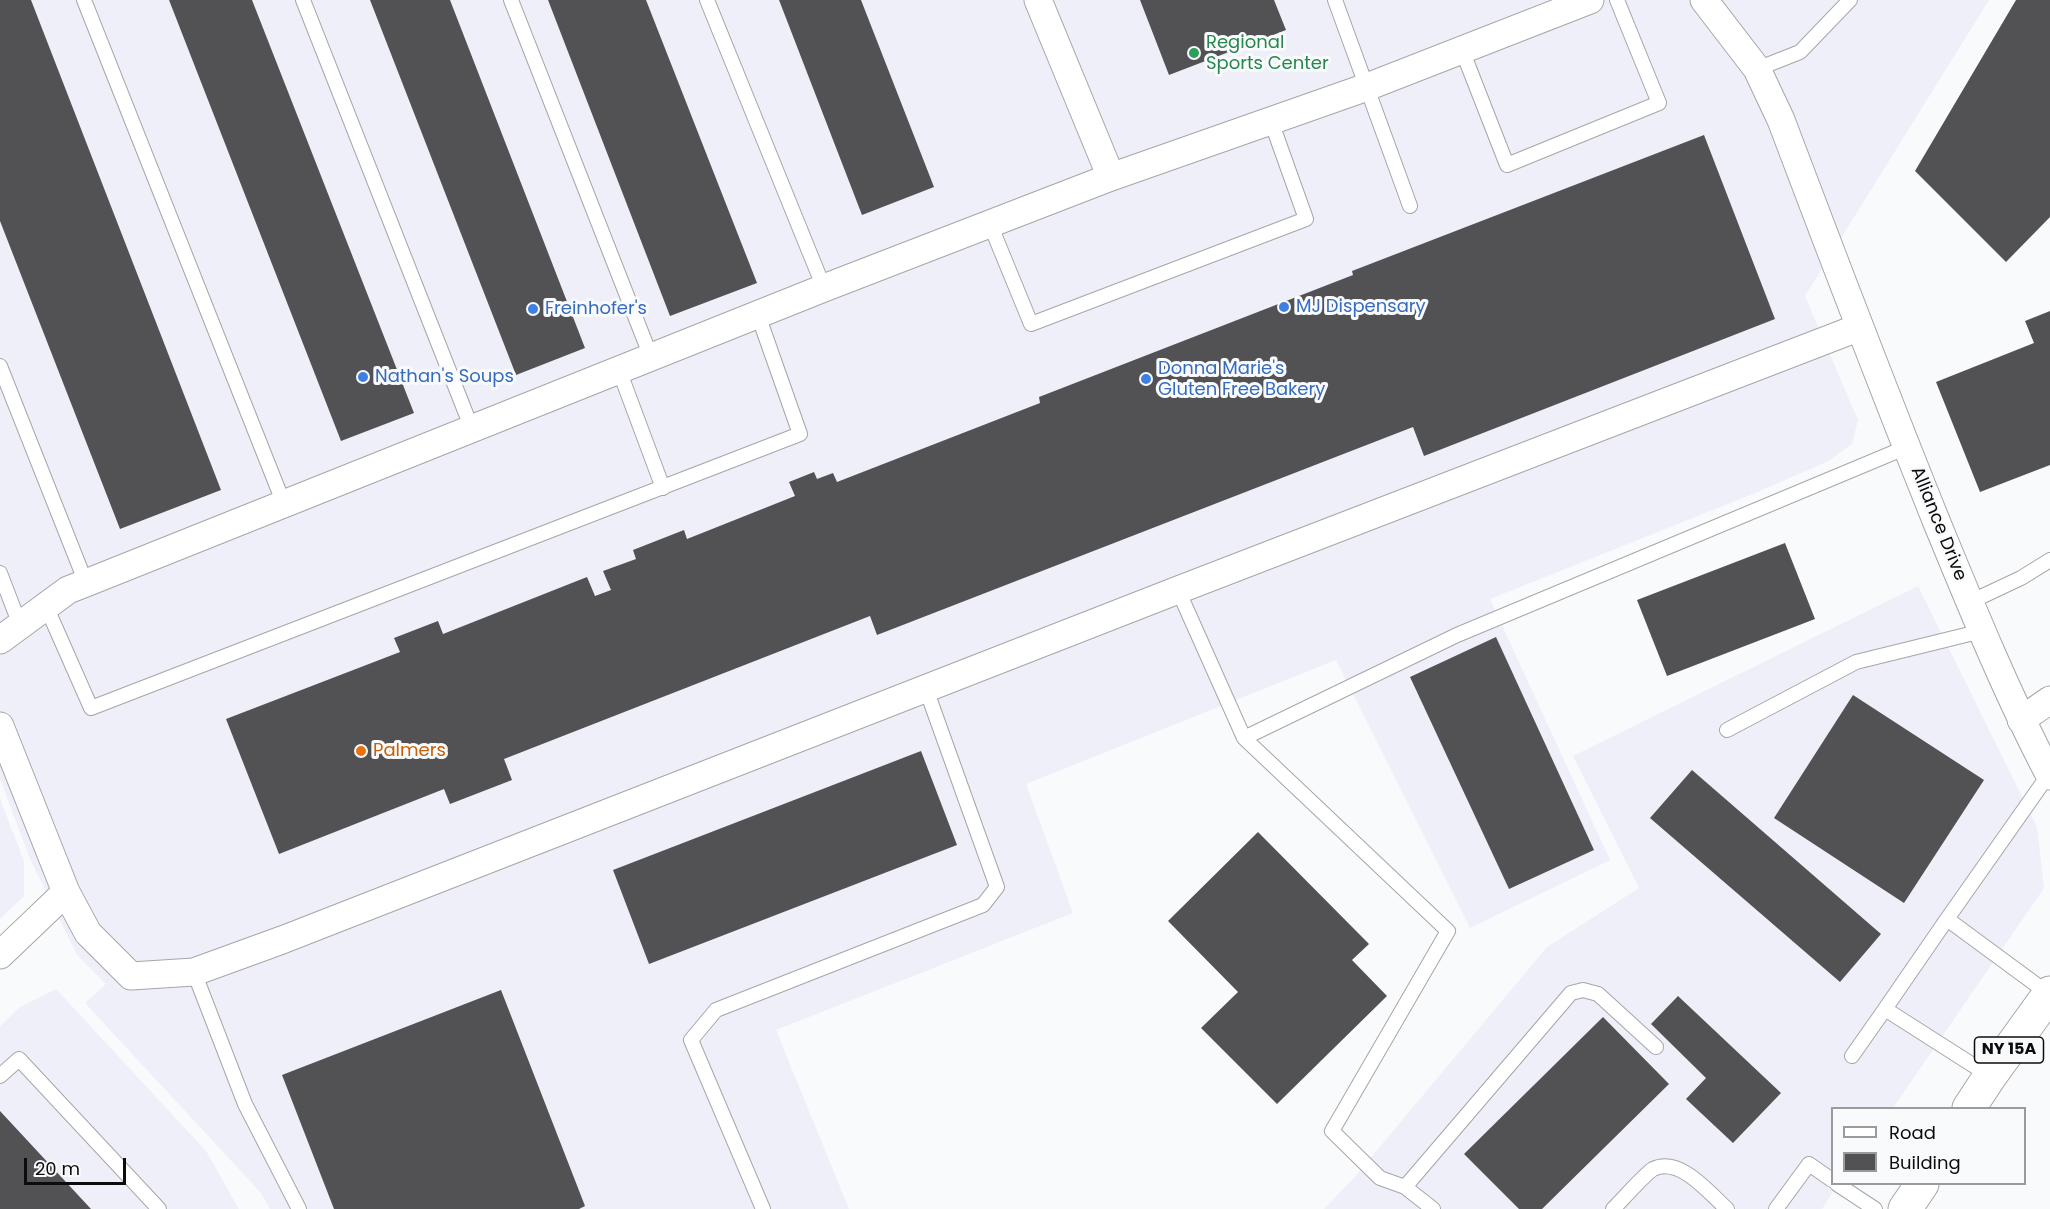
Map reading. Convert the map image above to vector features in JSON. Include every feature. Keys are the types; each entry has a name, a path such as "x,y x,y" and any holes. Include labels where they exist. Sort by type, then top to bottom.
{"main road":[{"name":"NY 15A","path":"1971,1107 1990,1076 2050,993"},
{"path":"1905,1209 1921,1185"}],"street":[{"path":"1038,0 1111,177"},
{"path":"10,633 68,590 824,288 1111,177 1367,87 1590,0"},
{"name":"Alliance Drive","path":"1704,0 1757,69 1781,120 1907,447 1970,602 2021,720 2050,775"},
{"path":"0,726 66,892 87,933 130,976 194,972 282,940 1178,590 1860,327"},
{"path":"2021,720 2050,700"},
{"path":"0,955 66,892"}],"lane":[{"path":"84,0 284,504"},
{"path":"303,0 472,429"},
{"path":"511,0 651,357"},
{"path":"707,0 824,288"},
{"path":"1335,0 1410,206"},
{"path":"1462,50 1507,165 1659,103 1617,0"},
{"path":"1757,69 1800,52 1850,0"},
{"path":"990,224 1031,324 1306,219 1271,121"},
{"path":"46,606 91,708 800,434 758,315"},
{"path":"0,366 86,583"},
{"path":"619,370 663,488"},
{"path":"1244,738 1456,635 1907,447"},
{"path":"1970,602 2020,578 2050,560"},
{"path":"0,573 10,633"},
{"path":"1178,590 1244,738 1448,931 1332,1131 1380,1178 1405,1187 1433,1209"},
{"path":"1727,730 1857,662 1982,631"},
{"path":"763,1209 691,1040 716,1010 983,905 997,887 926,689"},
{"path":"1852,1056 2050,775"},
{"path":"1947,919 2050,993"},
{"path":"194,972 245,1104 299,1209"},
{"path":"1405,1187 1571,993 1583,990 1598,994 1656,1047"},
{"path":"1885,1009 1990,1076"},
{"path":"0,1076 19,1059 159,1209"},
{"path":"1776,1209 1809,1164 1831,1179"},
{"path":"1613,1209 1653,1170 1670,1167 1687,1173 1727,1209"},
{"path":"1839,1185 1875,1209"}],"shaded area":[{"path":"0,0 1989,0 1805,296 1858,420 1852,444 1827,462 1748,496 1490,599 1610,860 1470,928 1336,660 1026,784 1073,913 776,1030 849,1209 270,1209 261,1193 85,1003 106,984 77,955 30,859 0,779"},
{"path":"1918,586 2037,827 2044,888 1894,1107 1831,1107 1831,1185 1837,1185 1822,1209 1324,1209 1353,1179 1547,947 1639,888 1573,756"},
{"path":"0,799 24,861 24,896 0,919"},
{"path":"56,989 206,1151 239,1209 0,1209 0,1026 20,1007"}],"building":[{"path":"0,0 31,0 221,490 120,529 0,221"},
{"path":"169,0 252,0 414,413 341,441"},
{"path":"370,0 450,0 585,348 516,375"},
{"path":"548,0 646,0 757,283 670,316"},
{"path":"779,0 861,0 934,187 862,215"},
{"name":"Regional Sports Center","path":"1140,0 1274,0 1286,30 1169,75"},
{"path":"2016,0 2050,0 2050,217 2006,262 1915,171"},
{"path":"1704,135 1775,319 1424,456 1413,427 877,635 870,616 504,759 512,780 450,804 444,789 279,854 226,719 400,652 394,638 438,621 443,634 587,577 595,596 611,590 603,571 636,559 633,550 684,530 687,539 795,496 789,482 814,472 817,479 833,473 837,482 1040,403 1039,397 1353,275 1352,271"},
{"path":"2050,311 2050,465 1980,492 1936,382 2034,343 2025,321"},
{"path":"1785,543 1815,619 1667,676 1637,600"},
{"path":"1496,637 1594,850 1509,889 1410,677"},
{"path":"1853,695 1984,780 1904,903 1774,818"},
{"path":"921,751 957,845 649,964 613,870"},
{"path":"1692,770 1881,934 1840,982 1650,818"},
{"path":"1258,832 1369,944 1352,960 1387,996 1277,1104 1201,1028 1238,992 1168,921"},
{"path":"501,990 585,1206 579,1209 334,1209 282,1075"},
{"path":"1678,996 1781,1093 1733,1143 1686,1099 1706,1078 1651,1024"},
{"path":"1603,1017 1669,1084 1542,1209 1519,1209 1464,1154"},
{"path":"0,1111 91,1209 0,1209"}],"place":[{"name":"Regional Sports Center","path":"1194,53"},
{"name":"MJ Dispensary","path":"1284,307"},
{"name":"Freinhofer's","path":"533,309"},
{"name":"Nathan's Soups","path":"363,377"},
{"name":"Donna Marie's Gluten Free Bakery","path":"1146,379"},
{"name":"Palmers","path":"361,751"}]}
